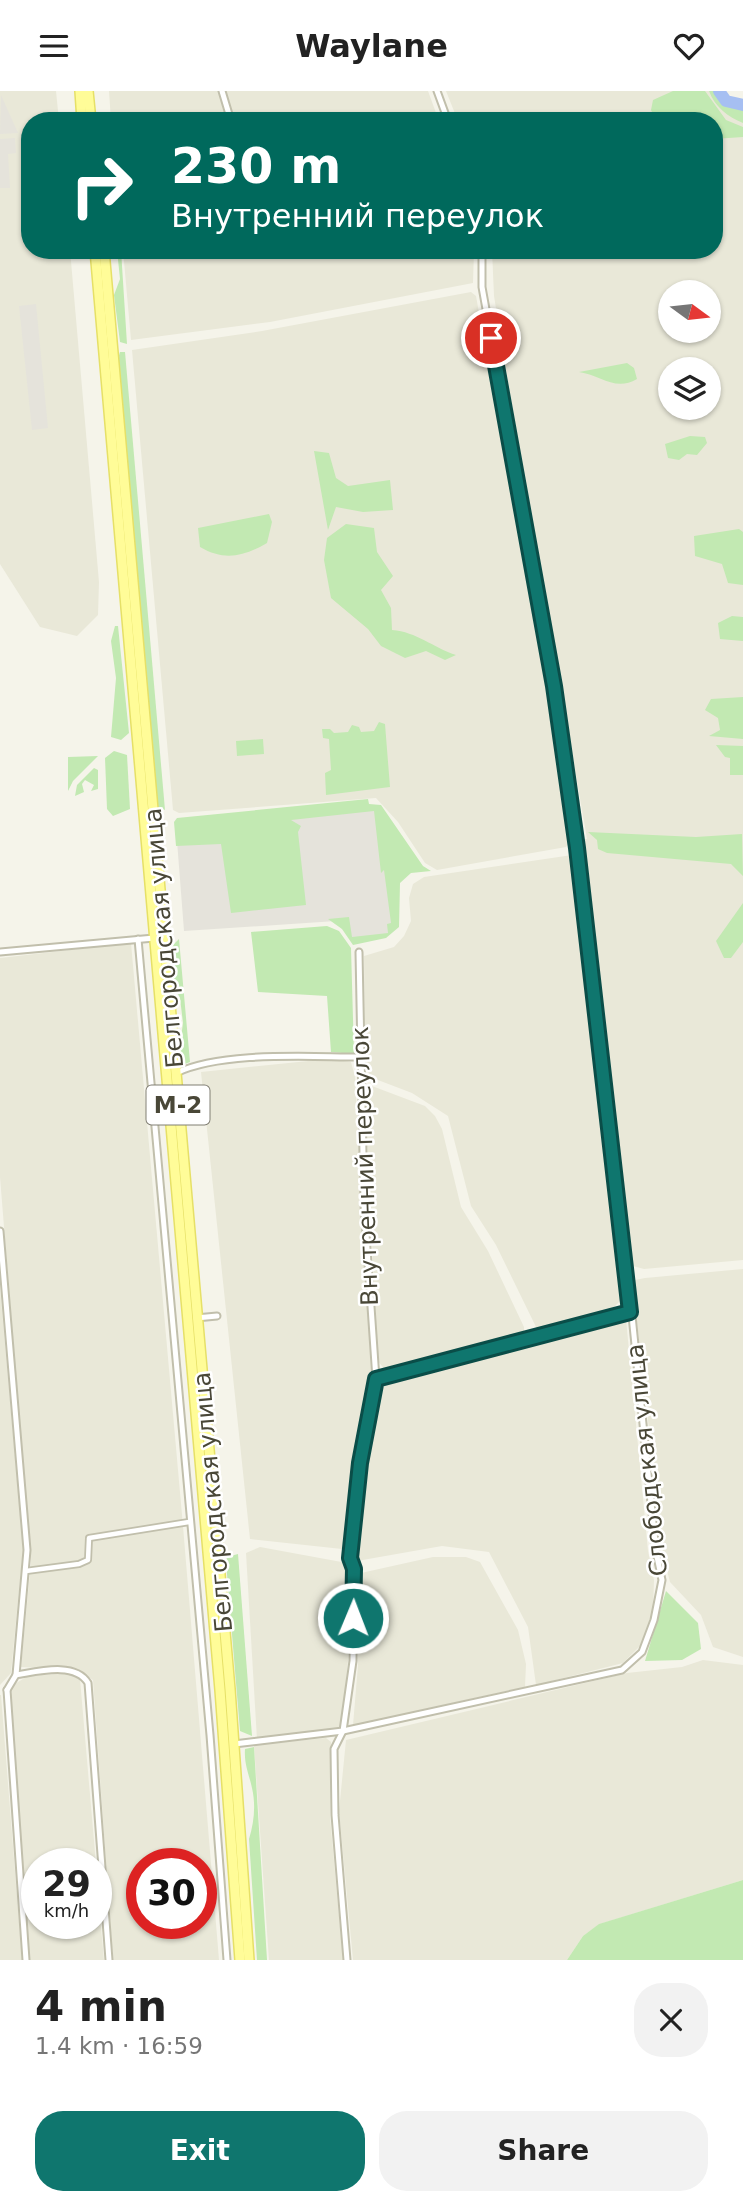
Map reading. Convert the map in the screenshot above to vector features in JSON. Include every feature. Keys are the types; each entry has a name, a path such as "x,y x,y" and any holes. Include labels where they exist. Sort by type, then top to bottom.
{"main road":[{"path":"80,91 81,112"},
{"path":"88,91 90,112"},
{"name":"Белгородская улица","path":"96,259 154,938 234,1744 249,1960"},
{"name":"Белгородская улица","path":"105,259 176,1073 191,1319 240,1960"}],"street":[{"path":"222,91 228,112"},
{"path":"437,91 445,112"},
{"name":"Слободская улица","path":"234,1744 343,1731 622,1670 642,1652 654,1620 662,1580 656,1552 577,848 556,698 482,287 482,259"},
{"path":"0,952 154,938"},
{"path":"138,940 210,1735 227,1960"},
{"name":"Внутренний переулок","path":"343,1731 354,1661 354,1569 350,1558 360,1463 376,1379 364,1205 359,952"},
{"path":"176,1073 195,1064 270,1058 360,1056"},
{"path":"0,1231 26,1536 26,1571 16,1675 3,1690 26,1960"},
{"path":"376,1379 630,1312"},
{"path":"171,1321 217,1317"},
{"path":"26,1571 79,1564 88,1560 89,1538 189,1522"},
{"path":"16,1675 49,1669 77,1672 88,1683 108,1960"},
{"path":"343,1731 334,1749 335,1815 347,1960"},
{"path":"210,1735 223,1734"}],"shaded area":[{"path":"0,91 56,91 58,112 21,112 21,259 71,259 99,582 98,615 77,636 40,627 0,564"},
{"path":"109,91 428,91 436,112 110,112"},
{"path":"446,91 723,91 734,108 743,112 743,1260 644,1269 633,1266 584,839 587,839 494,296 492,259 723,259 723,112 454,112"},
{"path":"1,95 18,133 0,134"},
{"path":"15,138 16,153 8,154 10,188 0,188 0,139"},
{"path":"124,259 474,259 473,283 270,322 131,340"},
{"path":"471,292 476,296 546,690 568,844 566,847 437,870 425,863 398,822 376,798 179,813 173,810 132,350 262,331"},
{"path":"36,304 48,428 32,430 19,306"},
{"path":"379,805 393,929 386,936 351,940 336,921 184,931 176,828"},
{"path":"572,855 622,1299 612,1309 537,1329 496,1245 471,1206 448,1116 412,1093 370,1077 365,1065 364,956 394,947 404,936 411,921 409,898 413,884 424,877"},
{"path":"131,943 210,1848 126,1848 126,1939 217,1939 217,1936 219,1960 113,1960 112,1848 105,1848 93,1680 78,1670 21,1667 31,1562 0,1177 0,958"},
{"path":"328,1059 351,1062 355,1077 371,1369 342,1549 250,1539 201,1072"},
{"path":"364,1083 425,1106 435,1116 442,1129 461,1207 488,1251 524,1332 385,1370 378,1361"},
{"path":"743,1269 743,1657 713,1647 701,1615 670,1582 663,1555 633,1286 635,1280 645,1278"},
{"path":"0,1287 23,1549 11,1673 0,1685"},
{"path":"626,1319 648,1551 654,1580 653,1612 641,1645 623,1663 536,1685 528,1627 489,1552 442,1546 357,1561 356,1542 381,1383"},
{"path":"260,1547 347,1563 348,1661 341,1730 257,1740 246,1553"},
{"path":"433,1557 466,1557 480,1562 518,1630 526,1664 525,1687 353,1725 358,1665 357,1589 361,1573"},
{"path":"703,1660 743,1665 743,1880 600,1924 583,1936 567,1960 353,1960 339,1811 346,1740 627,1673 682,1667"},
{"path":"68,1673 80,1679 95,1848 21,1848 21,1850 10,1699 13,1685 28,1676"},
{"path":"1,1695 22,1960 0,1960"},
{"path":"326,1738 331,1742 330,1817 343,1960 269,1960 254,1745"},
{"path":"27,1939 102,1939 104,1960 29,1960"}],"green space":[{"path":"673,91 705,91 720,112 652,112 653,100"},
{"path":"709,91 714,91 725,103 743,107 743,123 723,111"},
{"path":"723,116 726,120 743,127 743,137 723,138"},
{"path":"118,259 122,259 127,344 120,342 114,295 120,279"},
{"path":"120,352 125,352 165,810 158,807 157,802 117,362"},
{"path":"627,363 634,368 637,379 629,383 615,383 579,372"},
{"path":"690,436 705,437 707,443 697,455 687,454 679,460 668,458 665,444"},
{"path":"314,451 329,453 336,478 348,486 390,480 393,510 363,512 336,507 328,530"},
{"path":"269,514 272,522 267,543 258,548 225,556 200,547 198,528"},
{"path":"346,524 374,528 377,552 393,576 381,590 391,608 392,630 417,637 456,655 445,660 426,651 405,658 381,646 368,629 331,598 324,560 327,538"},
{"path":"739,529 743,532 743,585 728,583 722,564 695,556 694,536"},
{"path":"732,616 743,617 743,641 720,639 718,623"},
{"path":"115,626 118,626 129,733 121,740 111,737 116,678 111,641"},
{"path":"743,697 743,739 709,736 720,730 718,718 705,710 711,699"},
{"path":"379,722 385,724 390,787 326,795 325,773 331,770 329,739 323,738 322,729 330,729 334,733 348,732 352,725 359,727 361,732 374,731"},
{"path":"263,739 264,754 237,756 236,741"},
{"path":"716,745 743,746 743,775 730,775 730,758 725,757"},
{"path":"114,751 127,755 130,809 113,816 107,809 105,758"},
{"path":"98,756 73,781 68,791 68,757"},
{"path":"94,768 98,770 98,789 91,791 94,785 85,780 82,784 84,792 75,796 77,785"},
{"path":"368,799 369,804 381,805 423,866 431,871 411,873 400,883 399,927 386,938 353,945 342,929 328,919 349,917 352,937 388,933 387,924 391,923 384,870 381,873 374,811 291,820 301,826 298,832 306,905 231,913 221,844 176,846 174,822 177,818"},
{"path":"588,832 696,837 742,834 743,876 731,864 607,853 598,849 597,840"},
{"path":"743,903 743,942 731,958 724,958 716,941"},
{"path":"327,926 339,931 351,948 354,1054 331,1052 327,996 258,992 251,932"},
{"path":"179,939 190,1062 185,1064 178,1060 183,1023 180,998 172,982 170,948"},
{"path":"238,1554 252,1736 240,1731 226,1562 227,1557"},
{"path":"666,1591 698,1623 701,1649 682,1660 645,1661"},
{"path":"254,1747 267,1960 257,1960 249,1839 254,1801 245,1749"},
{"path":"743,1880 743,1960 567,1960 583,1936 599,1924"}],"waterway":[{"path":"719,91 726,101 743,105"}],"route":[{"path":"353,1618 354,1569 350,1558 360,1463 376,1379 630,1312 577,848 554,686 491,338"}]}
